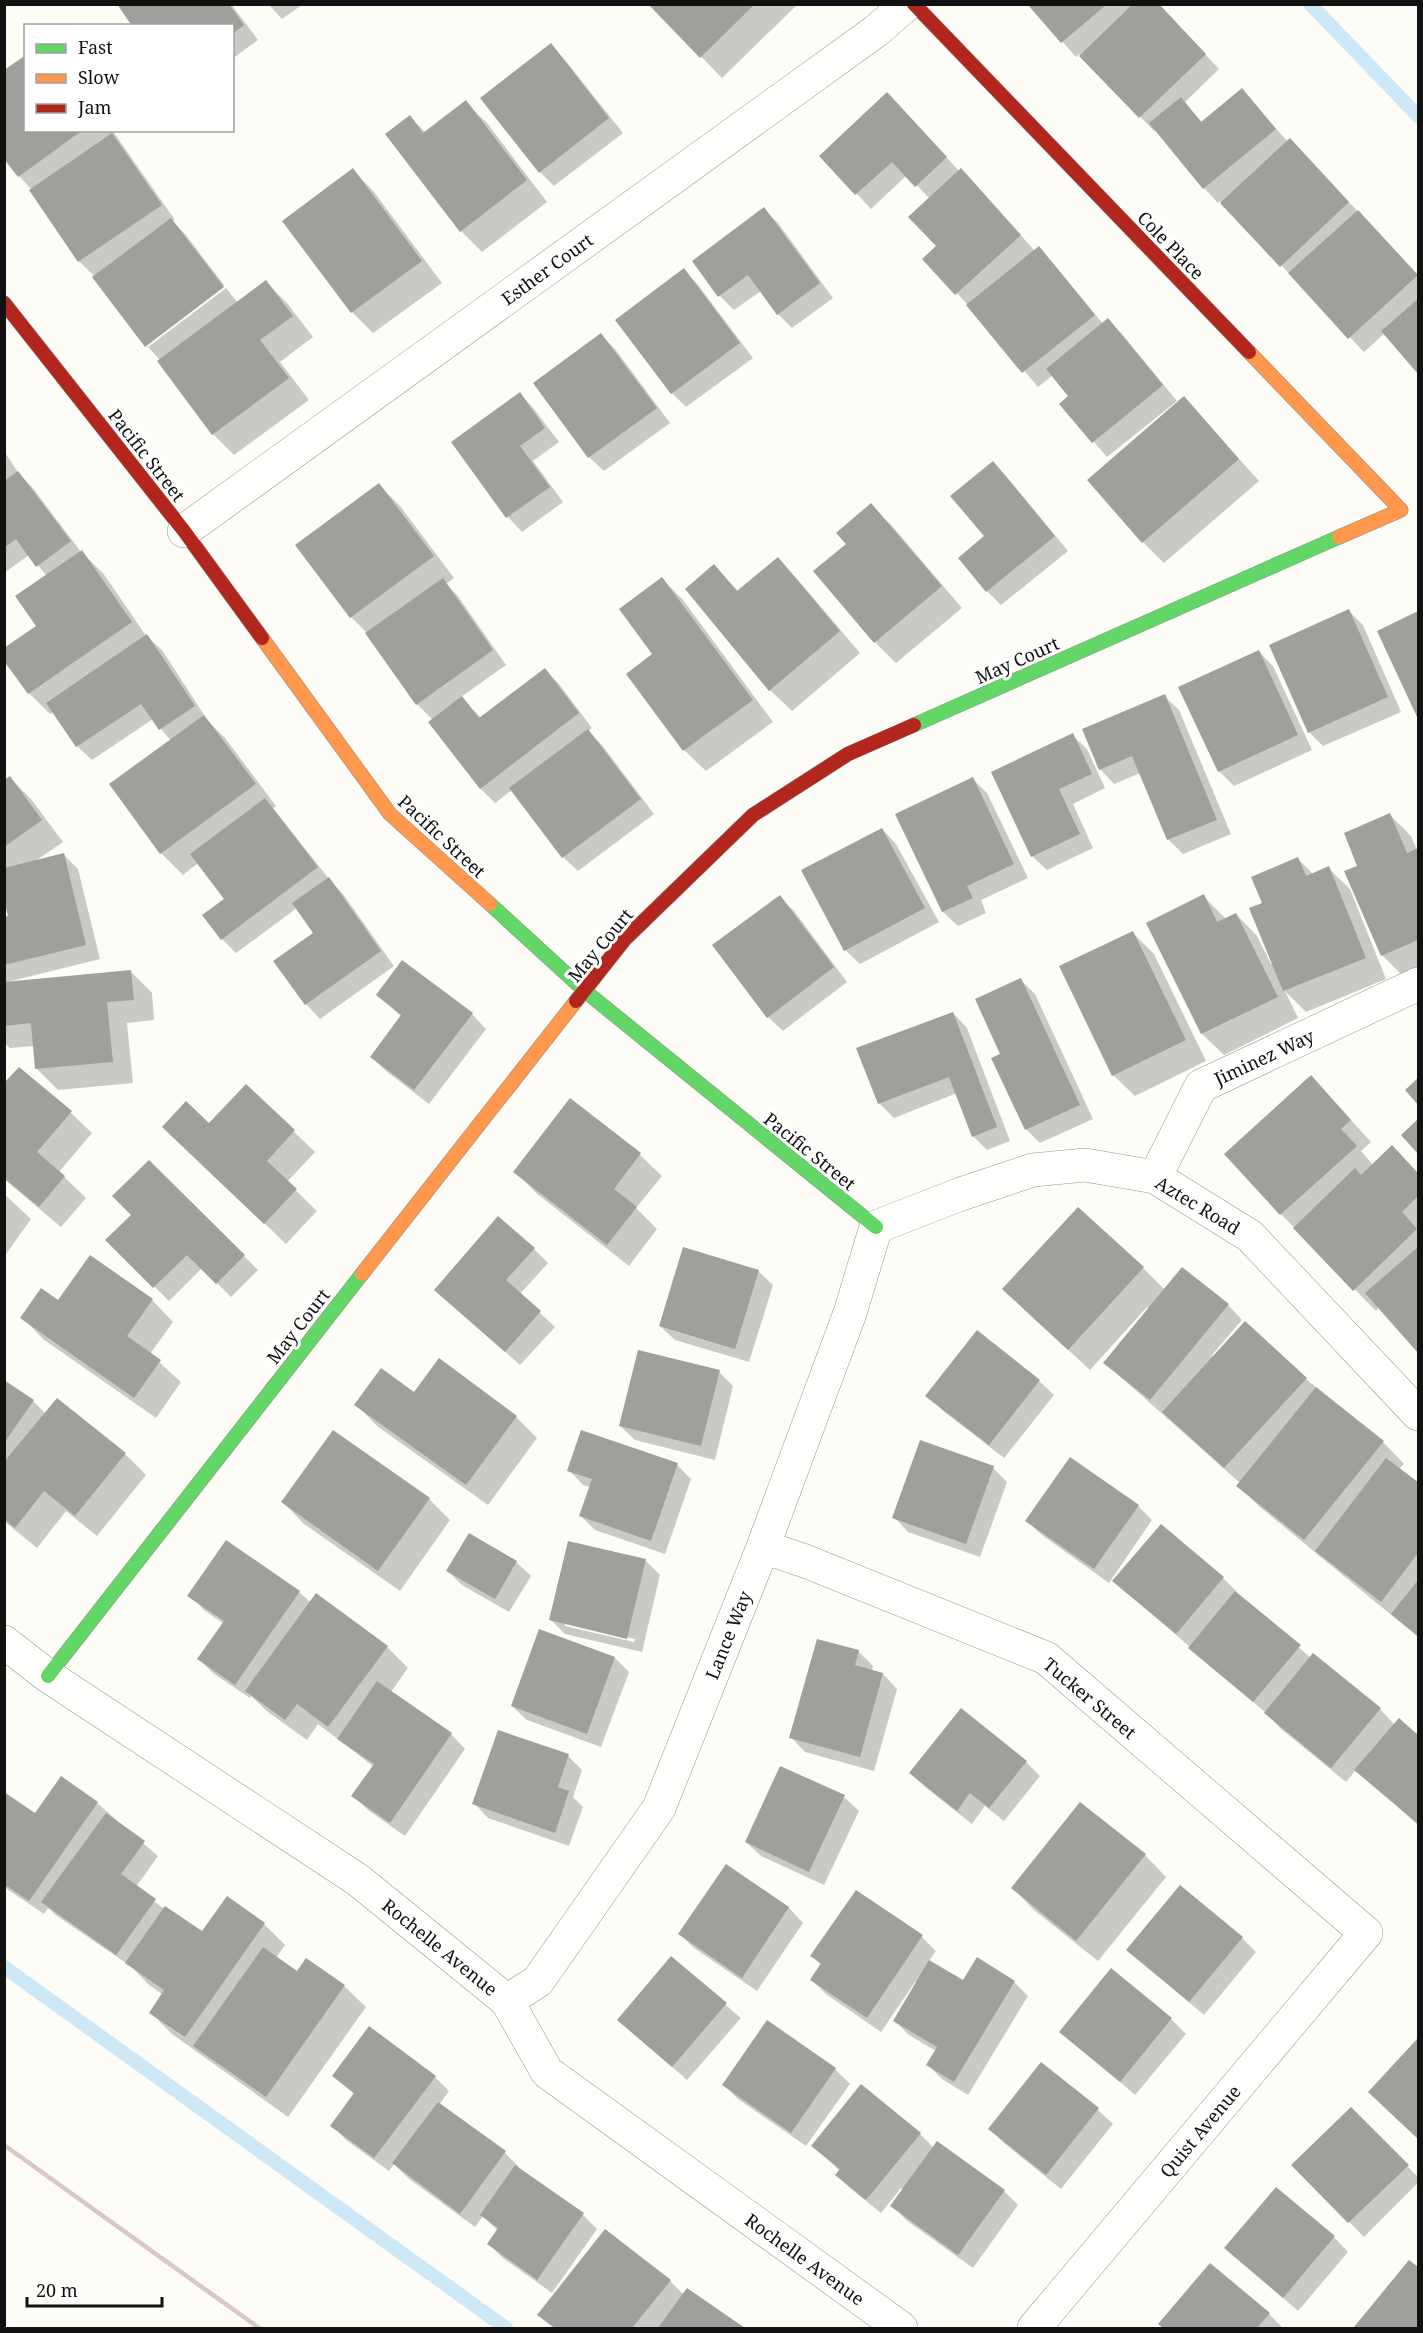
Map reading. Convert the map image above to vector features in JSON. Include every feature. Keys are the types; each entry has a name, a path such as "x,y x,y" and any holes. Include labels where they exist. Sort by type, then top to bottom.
{"street":[{"name":"Esther Court","path":"184,531 876,31 907,4"},
{"name":"Cole Place","path":"914,4 1401,510"},
{"name":"Pacific Street","path":"4,303 184,531 390,814 585,991 876,1227"},
{"name":"May Court","path":"48,1676 549,1033 625,939 753,815 848,754 1401,510"},
{"name":"Jiminez Way","path":"1155,1177 1201,1086 1419,984"},
{"name":"Aztec Road","path":"876,1227 961,1194 1033,1170 1085,1165 1155,1177 1250,1236 1419,1414"},
{"name":"Lance Way","path":"507,2001 538,1981 659,1808 763,1546 850,1313 876,1227"},
{"name":"Tucker Street","path":"763,1546 1046,1658 1366,1934"},
{"name":"Rochelle Avenue","path":"4,1642 48,1676 358,1880 507,2001 547,2072 901,2328"},
{"name":"Quist Avenue","path":"1034,2328 1366,1934"}],"building":[{"path":"117,4 229,4 244,25 234,32 234,24 131,24"},
{"path":"648,4 755,4 700,58"},
{"path":"1133,4 1159,4 1206,54 1139,118 1079,56"},
{"path":"1028,5 1106,5 1061,43"},
{"path":"551,43 609,118 539,173 480,98"},
{"path":"24,56 24,132 80,132 18,177 4,159 4,70"},
{"path":"1242,88 1276,129 1203,189 1149,123 1181,97 1201,122"},
{"path":"887,92 947,157 915,187 892,162 855,195 819,156"},
{"path":"466,100 527,180 460,232 385,134 410,115 423,133"},
{"path":"112,133 162,205 78,262 29,190"},
{"path":"1290,138 1349,202 1280,267 1220,203"},
{"path":"353,168 422,261 351,313 282,221"},
{"path":"961,168 1021,235 955,295 922,259 936,246 908,217"},
{"path":"764,207 820,283 777,315 748,275 718,297 692,261"},
{"path":"1358,210 1418,275 1348,339 1288,273"},
{"path":"171,218 224,287 145,347 92,277"},
{"path":"1039,246 1095,315 1022,373 966,305"},
{"path":"684,268 740,343 671,394 615,320"},
{"path":"266,280 293,316 260,340 289,378 212,435 157,361"},
{"path":"1418,299 1418,374 1381,331"},
{"path":"1108,318 1163,385 1092,443 1059,404 1068,396 1046,369"},
{"path":"601,333 657,408 588,458 533,383"},
{"path":"520,392 545,428 520,446 550,487 506,518 451,442"},
{"path":"1184,396 1239,459 1142,543 1087,480"},
{"path":"993,461 1055,536 986,592 958,558 984,536 950,496"},
{"path":"18,471 71,541 36,567 16,539 4,548 4,481"},
{"path":"379,483 434,556 350,618 295,545"},
{"path":"871,503 942,586 874,643 813,571 846,544 836,533"},
{"path":"82,550 132,622 28,694 4,661 4,648 36,626 15,596"},
{"path":"778,557 840,631 769,691 685,589 714,564 737,591"},
{"path":"662,577 753,700 683,751 626,674 652,654 619,609"},
{"path":"443,578 493,650 416,705 365,633"},
{"path":"1349,609 1388,697 1308,733 1269,645"},
{"path":"1418,611 1418,719 1377,631"},
{"path":"147,634 195,706 159,730 141,704 76,747 46,703"},
{"path":"1259,650 1298,735 1218,772 1178,687"},
{"path":"545,668 579,713 480,789 428,722 462,696 479,718"},
{"path":"1165,694 1217,820 1167,840 1132,756 1099,770 1082,729"},
{"path":"204,715 256,784 160,854 109,784"},
{"path":"588,729 641,799 562,858 509,788"},
{"path":"1073,733 1092,774 1059,789 1080,834 1031,857 991,772"},
{"path":"10,776 42,820 4,847 4,780"},
{"path":"973,777 1014,864 967,886 973,898 942,912 895,814"},
{"path":"265,798 318,867 221,940 202,915 224,899 190,854"},
{"path":"1390,813 1407,853 1418,848 1418,940 1381,956 1344,871 1357,866 1344,833"},
{"path":"882,828 925,908 844,951 801,870"},
{"path":"64,853 86,945 4,965 4,917 8,916 4,900 4,868"},
{"path":"1298,857 1306,876 1329,866 1366,958 1283,991 1249,908 1262,903 1251,877"},
{"path":"329,877 381,951 305,1005 273,961 313,933 292,903"},
{"path":"1204,894 1217,922 1236,913 1278,997 1201,1034 1146,923"},
{"path":"780,895 834,967 767,1018 712,945"},
{"path":"1133,931 1186,1040 1112,1076 1059,966"},
{"path":"402,960 473,1013 414,1090 370,1057 401,1015 376,995"},
{"path":"131,970 134,1000 107,1002 113,1062 35,1069 31,1023 4,1026 4,982"},
{"path":"1021,978 1080,1105 1025,1130 991,1058 1000,1054 975,999"},
{"path":"953,1012 997,1127 972,1137 949,1077 878,1104 856,1048"},
{"path":"19,1067 72,1111 37,1152 65,1176 39,1207 4,1178 4,1083"},
{"path":"1311,1075 1351,1120 1341,1129 1357,1146 1280,1215 1224,1154"},
{"path":"1418,1078 1418,1105 1405,1090"},
{"path":"246,1084 295,1130 267,1161 297,1189 264,1224 162,1127 186,1101 209,1123"},
{"path":"570,1098 641,1153 614,1189 637,1207 607,1245 513,1172"},
{"path":"1418,1119 1418,1154 1401,1135"},
{"path":"1392,1145 1418,1173 1418,1196 1402,1212 1417,1229 1353,1291 1293,1228 1355,1168 1361,1175"},
{"path":"149,1160 245,1255 216,1284 187,1255 153,1288 105,1240 131,1215 112,1196"},
{"path":"1078,1207 1144,1267 1068,1350 1002,1289"},
{"path":"498,1216 535,1248 506,1280 541,1311 505,1352 434,1290"},
{"path":"683,1247 759,1270 735,1349 659,1326"},
{"path":"1418,1247 1418,1353 1365,1293"},
{"path":"90,1255 153,1299 127,1336 161,1360 134,1398 20,1318 41,1288 58,1300"},
{"path":"1182,1267 1229,1304 1150,1400 1103,1363"},
{"path":"1245,1321 1307,1378 1224,1468 1162,1412"},
{"path":"977,1330 1040,1380 989,1445 925,1396"},
{"path":"638,1350 720,1370 701,1446 619,1426"},
{"path":"439,1358 517,1416 466,1485 354,1405 381,1368 414,1392"},
{"path":"4,1380 34,1400 4,1443"},
{"path":"1316,1387 1384,1441 1304,1540 1236,1486"},
{"path":"57,1398 126,1453 75,1516 44,1491 15,1528 4,1519 4,1462"},
{"path":"333,1430 430,1498 378,1571 281,1502"},
{"path":"581,1430 678,1463 651,1541 579,1516 592,1479 567,1471"},
{"path":"920,1440 994,1466 966,1544 892,1518"},
{"path":"1070,1457 1139,1505 1094,1569 1025,1521"},
{"path":"1386,1458 1418,1482 1418,1553 1381,1602 1315,1551"},
{"path":"1161,1524 1224,1577 1176,1634 1112,1581"},
{"path":"469,1533 517,1561 495,1599 446,1571"},
{"path":"226,1540 300,1591 235,1685 197,1659 224,1621 187,1596"},
{"path":"568,1541 646,1559 627,1639 549,1620"},
{"path":"1418,1580 1418,1636 1391,1614"},
{"path":"1235,1591 1301,1645 1253,1702 1188,1648"},
{"path":"316,1593 388,1646 328,1727 297,1704 285,1720 245,1691"},
{"path":"539,1629 615,1657 587,1734 511,1706"},
{"path":"817,1639 859,1650 855,1665 883,1673 860,1757 789,1738"},
{"path":"1313,1653 1381,1708 1331,1768 1264,1713"},
{"path":"377,1681 452,1733 390,1823 351,1796 374,1764 337,1739"},
{"path":"961,1708 1027,1761 989,1808 970,1793 957,1811 909,1773"},
{"path":"1399,1718 1418,1735 1417,1823 1354,1770"},
{"path":"498,1730 569,1754 558,1787 569,1791 555,1833 472,1804"},
{"path":"780,1766 845,1795 809,1872 745,1842"},
{"path":"61,1776 98,1802 29,1901 4,1884 4,1792 35,1813"},
{"path":"1080,1802 1146,1854 1076,1941 1011,1888"},
{"path":"106,1813 145,1841 121,1874 156,1899 116,1955 41,1902"},
{"path":"726,1864 789,1907 742,1978 678,1934"},
{"path":"1180,1885 1243,1937 1189,2002 1126,1950"},
{"path":"856,1890 923,1935 867,2018 810,1980 821,1963 810,1956"},
{"path":"227,1896 265,1923 185,2037 149,2013 164,1990 125,1963 165,1906 202,1931"},
{"path":"263,1947 297,1971 306,1958 345,1985 266,2097 193,2046"},
{"path":"671,1956 727,2003 672,2067 617,2020"},
{"path":"977,1957 1015,1981 954,2082 926,2065 937,2047 893,2021 929,1960 963,1980"},
{"path":"1111,1968 1172,2018 1120,2082 1059,2032"},
{"path":"767,2020 836,2068 791,2133 722,2085"},
{"path":"369,2026 436,2076 374,2158 330,2126 354,2093 332,2076"},
{"path":"1418,2038 1418,2139 1368,2092"},
{"path":"1041,2062 1099,2108 1046,2175 988,2129"},
{"path":"861,2084 921,2133 866,2200 835,2175 840,2169 811,2146"},
{"path":"438,2102 506,2151 460,2214 392,2163"},
{"path":"1351,2107 1409,2165 1348,2223 1291,2165"},
{"path":"937,2141 1005,2190 958,2255 890,2206"},
{"path":"515,2165 584,2213 537,2280 487,2244 498,2228 480,2215"},
{"path":"1276,2187 1335,2236 1283,2298 1224,2248"},
{"path":"605,2229 671,2280 632,2328 555,2328 537,2315"},
{"path":"1409,2260 1418,2267 1418,2328 1354,2327"},
{"path":"1210,2263 1270,2313 1257,2328 1163,2328 1158,2324"},
{"path":"687,2288 745,2328 658,2328"}],"waterway":[{"path":"1310,4 1418,116"},
{"path":"4,1967 506,2328"}],"railway":[{"path":"4,2145 259,2328"}],"traffic: fast":[{"path":"914,725 1339,537"},
{"path":"490,904 585,991 876,1227"},
{"path":"48,1676 362,1274"}],"traffic: slow":[{"path":"1249,352 1401,510 1339,537"},
{"path":"262,638 390,814 490,904"},
{"path":"362,1274 576,1001"}],"traffic: jam":[{"path":"914,4 1249,352"},
{"path":"4,303 184,531 262,638"},
{"path":"576,1001 625,939 753,815 848,754 914,725"}]}
